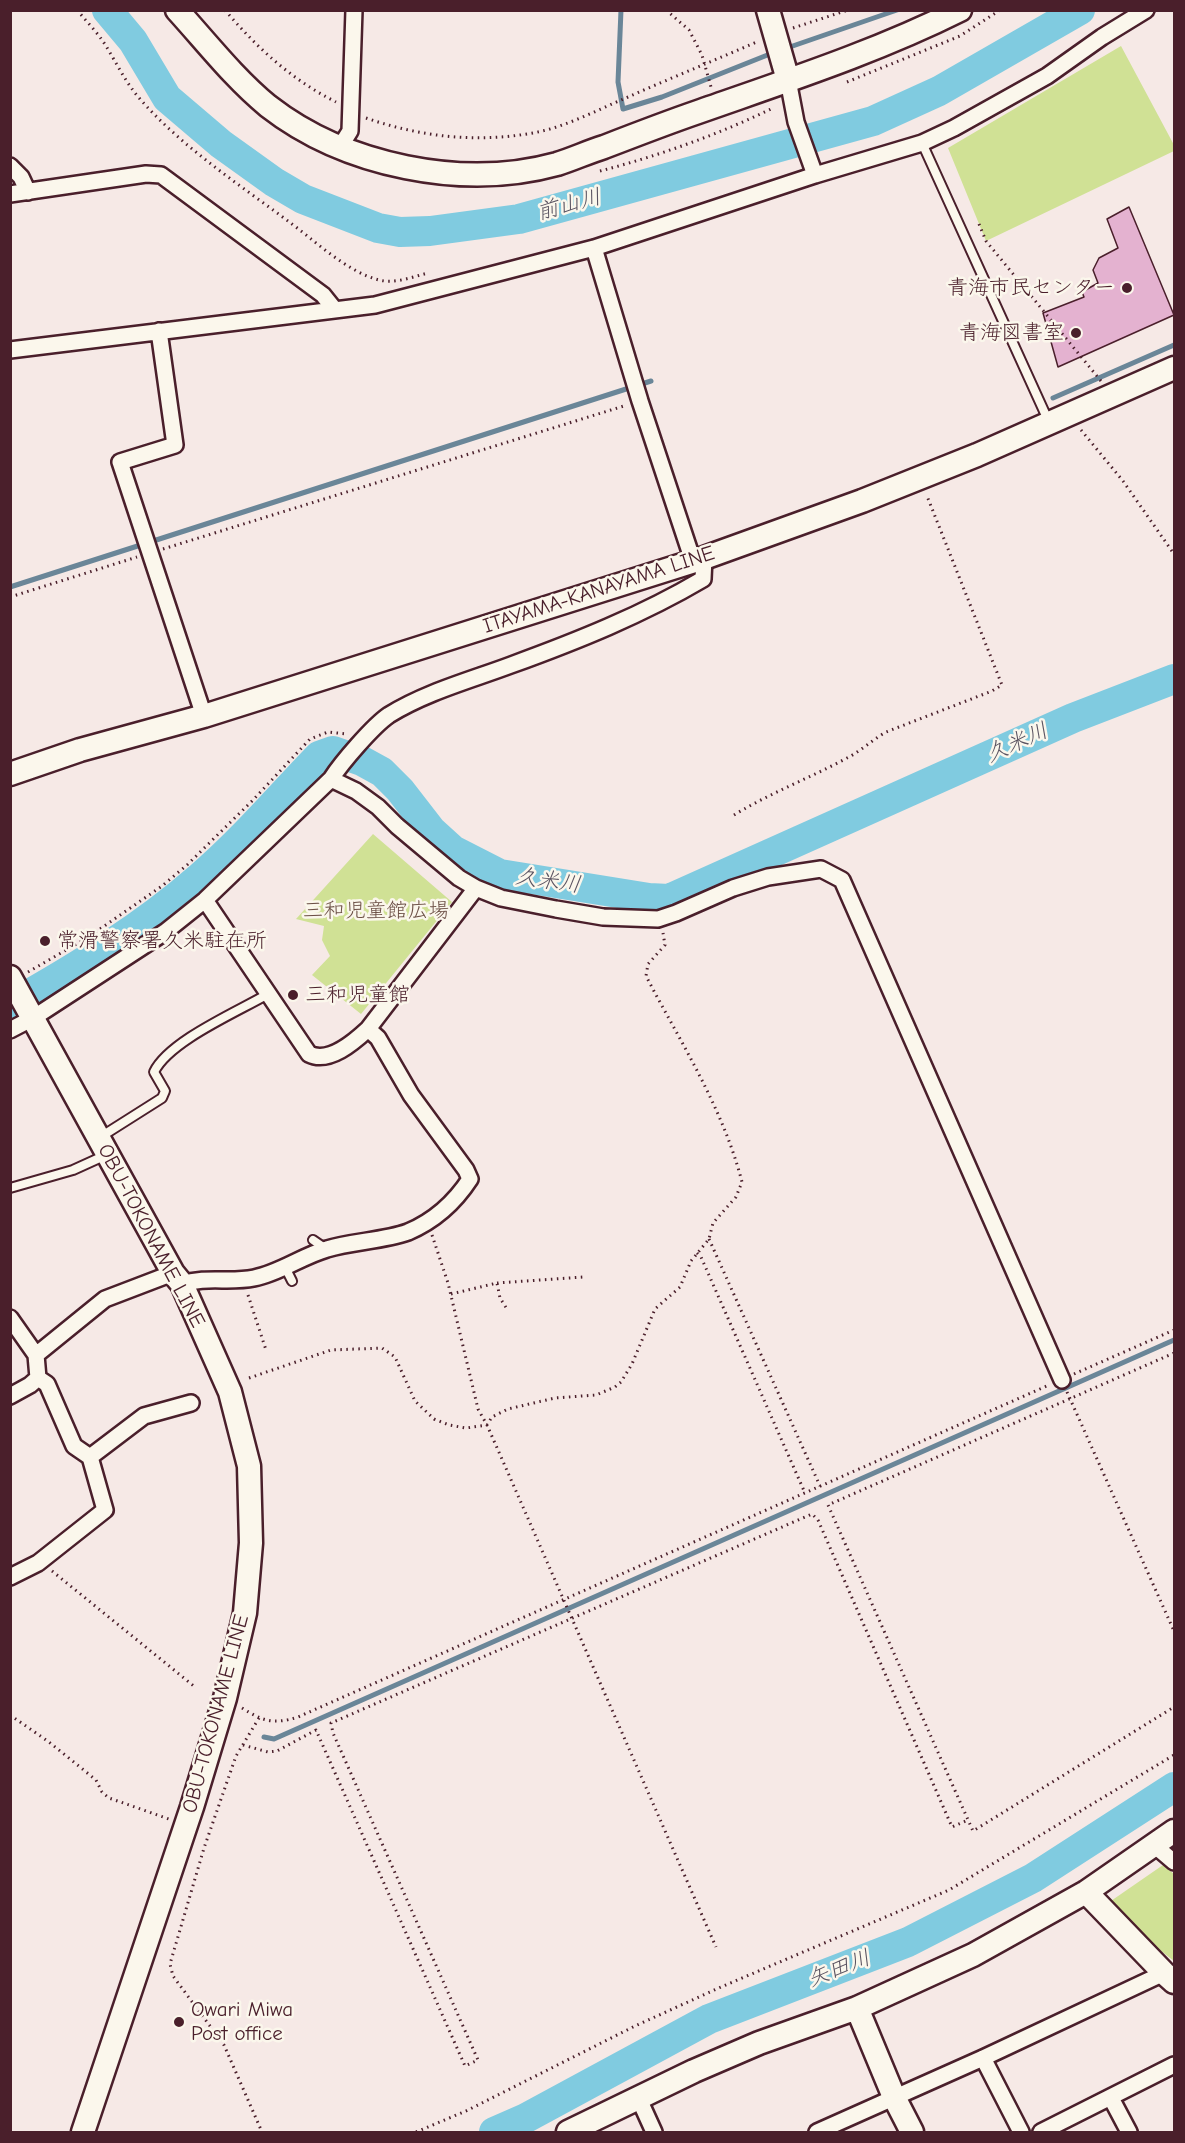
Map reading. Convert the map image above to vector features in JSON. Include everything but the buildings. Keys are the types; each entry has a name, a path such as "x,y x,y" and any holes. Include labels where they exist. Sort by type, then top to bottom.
{"main road":[{"path":"177,10 236,76 269,106 303,128 365,157 404,167 458,173 517,172 557,164 717,106 790,89 960,10"},
{"path":"768,10 790,89"},
{"name":"ITAYAMA-KANAYAMA LINE","path":"10,774 80,750 204,716 698,560 920,478 1174,369"},
{"name":"OBU-TOKONAME LINE","path":"11,979 177,1278 230,1392 249,1466 251,1543 245,1613 225,1698 186,1824 83,2133"},
{"path":"568,2133 694,2071 748,2048 856,2008 973,1955 1086,1892 1174,1831"},
{"path":"1086,1892 1169,1978"},
{"path":"856,2008 912,2133"}],"street":[{"path":"340,147 350,131 354,10"},
{"path":"10,350 375,305 594,248 815,175 922,143 954,128 1047,76 1102,37 1146,10"},
{"path":"790,89 796,122 815,175"},
{"path":"10,166 21,177 28,192"},
{"path":"10,194 146,174 161,176 323,295 335,310"},
{"path":"10,1030 165,932 205,900 331,779 340,766 388,716 423,698 552,650 669,600 703,579 640,401 594,248"},
{"path":"159,331 175,445 120,462 204,716"},
{"path":"331,779 356,791 378,807 459,878 501,898 603,917 658,919 676,914 733,888 768,878 821,869 842,880 1062,1380"},
{"path":"205,900 309,1054 315,1057 326,1056 352,1044 368,1029 476,888"},
{"path":"36,1355 105,1299 177,1278 255,1278 326,1249 406,1232 427,1222 458,1197 470,1179 466,1170 411,1095 378,1038 368,1029"},
{"path":"10,1318 36,1355 38,1378"},
{"path":"10,1396 38,1378"},
{"path":"10,1577 41,1560 105,1510 90,1456 74,1446 47,1384 38,1378"},
{"path":"90,1456 144,1416 191,1403"},
{"path":"1154,1845 1174,1862"},
{"path":"817,2133 894,2097 1169,1978"},
{"path":"983,2058 1021,2133"},
{"path":"1041,2133 1174,2065"},
{"path":"1111,2097 1129,2133"},
{"path":"639,2099 654,2133"}],"lane":[{"path":"922,143 1050,423"},
{"path":"10,1188 34,1179 73,1170 162,1098 165,1091 154,1072 168,1053 189,1038 268,994"},
{"path":"313,1240 326,1249"},
{"path":"285,1267 292,1281"}],"path":[{"path":"77,10 105,45 121,74 162,122 189,146 328,251 355,270 391,282 434,272"},
{"path":"225,10 242,30 294,78 318,93 389,126 443,137 473,138 534,133 553,128 775,34 848,10"},
{"path":"666,10 689,30 702,55 717,106"},
{"path":"840,84 960,36 1000,10"},
{"path":"593,173 740,124 790,89"},
{"path":"979,224 986,241 1113,395"},
{"path":"10,597 640,401"},
{"path":"1073,413 1076,425 1123,481 1174,554"},
{"path":"734,815 761,798 849,758 870,741 886,732 992,691 1002,685 920,478"},
{"path":"11,979 87,938 162,886 213,841 310,739 328,732 358,735 365,740"},
{"path":"249,1378 331,1350 382,1348 395,1357 414,1401 434,1419 466,1428 487,1425 492,1417 508,1409 555,1398 596,1395 615,1388 621,1382 632,1364 655,1309 680,1287 697,1253 709,1239 713,1223 736,1197 742,1182 716,1108 646,976 648,964 665,945 658,919"},
{"path":"427,1222 450,1294 478,1408 564,1598 716,1947"},
{"path":"709,1239 820,1486"},
{"path":"697,1253 702,1257 805,1492"},
{"path":"450,1294 497,1283 583,1277"},
{"path":"241,1279 266,1350"},
{"path":"497,1283 500,1298 507,1309"},
{"path":"225,1698 270,1722 284,1722 298,1717 1174,1330"},
{"path":"1174,1353 828,1505 973,1831 1174,1707"},
{"path":"1062,1380 1174,1631"},
{"path":"243,1745 268,1752 277,1750 316,1730 465,2066 478,2060 333,1733 331,1723 812,1514 818,1520 952,1827 968,1820"},
{"path":"41,1560 195,1687"},
{"path":"10,1715 49,1742 96,1780 102,1792 109,1798 186,1824"},
{"path":"259,1718 236,1756 208,1838 170,1964 174,1976 224,2045 262,2133"},
{"path":"416,2133 466,2111 635,2026 949,1890 1174,1755"}],"green space":[{"path":"1121,46 1174,145 1174,151 986,241 948,148"},
{"name":"三和児童館広場","path":"373,834 452,902 361,1014 312,975 330,956 322,940 324,926 296,919"},
{"path":"1163,1865 1174,1874 1174,1961 1143,1937 1108,1903"}],"waterway":[{"name":"前山川","path":"107,10 133,41 167,98 221,144 274,182 303,199 378,228 400,232 430,231 519,219 873,121 939,91 1080,10"},
{"path":"621,10 618,82 623,109 662,97 775,52"},
{"path":"784,49 897,10"},
{"path":"1053,398 1174,345"},
{"path":"10,587 651,381"},
{"name":"久米川","path":"10,1005 108,946 156,913 231,848 319,756 333,751 362,761 382,772 400,790 431,830 453,850 500,874 649,898 669,899 1073,718 1174,679"},
{"path":"264,1737 274,1739 1174,1340"},
{"name":"矢田川","path":"494,2132 526,2118 709,2019 908,1942 1033,1878 1174,1787"}],"place":[{"name":"青海市民センター","path":"1127,288"},
{"name":"青海図書室","path":"1076,333"},
{"name":"常滑警察署久米駐在所","path":"45,941"},
{"name":"三和児童館","path":"293,995"},
{"name":"Owari Miwa Post office","path":"179,2022"}]}
